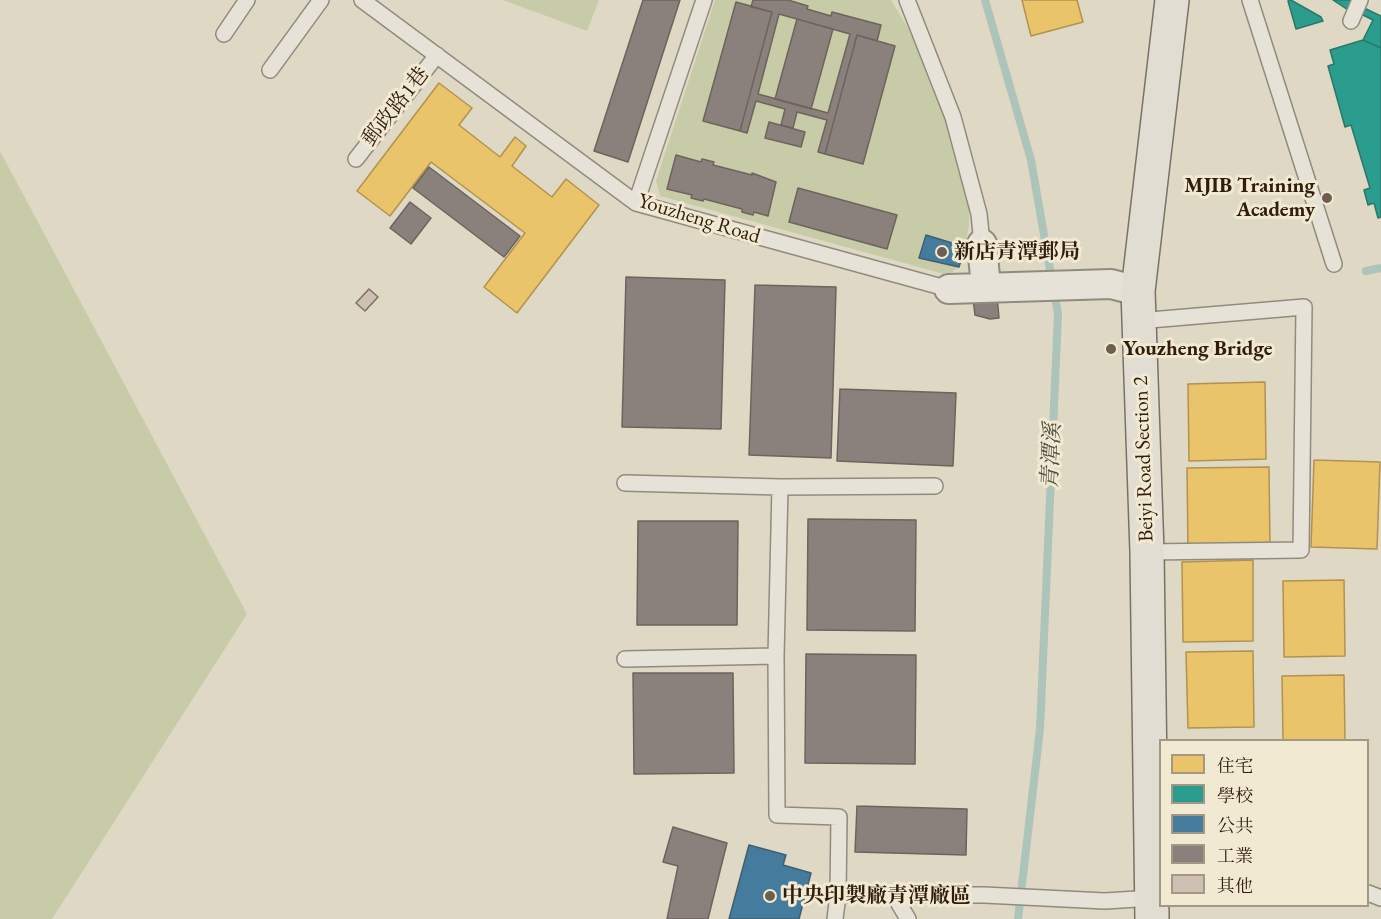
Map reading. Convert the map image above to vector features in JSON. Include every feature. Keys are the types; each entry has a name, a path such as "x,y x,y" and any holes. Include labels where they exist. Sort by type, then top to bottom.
{"main road":[{"name":"Beiyi Road Section 2","path":"1153,909 1147,552 1129,299 1172,0"}],"street":[{"path":"982,244 997,288 1129,299"},
{"name":"Youzheng Road","path":"949,289 997,288"}],"lane":[{"path":"224,34 247,0"},
{"path":"270,70 321,0"},
{"name":"Youzheng Road","path":"362,0 636,203 949,289"},
{"path":"636,203 704,0"},
{"path":"907,0 953,117 979,214 982,244"},
{"path":"1250,0 1334,264"},
{"path":"1352,21 1360,0"},
{"name":"郵政路1巷","path":"356,159 437,55"},
{"path":"1129,299 1304,306 1301,550 1147,552"},
{"path":"625,483 780,487 935,486"},
{"path":"780,487 776,656 777,815 839,817 838,895 835,919"},
{"path":"626,659 776,656"},
{"path":"838,895 984,894 1105,901 1153,909"},
{"path":"894,895 908,919"}],"green space":[{"path":"503,0 599,0 587,31"},
{"path":"715,0 753,0 751,7 736,3 704,121 756,101 785,109 781,125 769,122 765,138 801,147 805,132 793,128 797,112 827,120 818,152 863,164 895,46 877,41 831,16 807,9 807,6 788,0 891,0 909,30 946,120 969,208 965,247 926,235 919,258 959,267 948,275 660,196 656,181"},
{"path":"779,14 850,34 828,113 758,94"},
{"path":"0,151 247,614 52,919 0,919"}],"building: 住宅":[{"path":"1022,0 1077,0 1083,22 1031,36"},
{"path":"439,83 472,108 459,125 500,157 515,137 526,146 512,166 552,197 566,179 599,205 517,313 484,287 525,233 431,162 390,216 357,191"},
{"path":"1265,382 1266,459 1189,461 1188,384"},
{"path":"1314,460 1380,462 1377,549 1311,547"},
{"path":"1269,467 1270,549 1188,550 1187,468"},
{"path":"1253,560 1253,641 1183,642 1182,562"},
{"path":"1344,580 1345,656 1284,657 1283,581"},
{"path":"1253,651 1254,727 1188,728 1186,652"},
{"path":"1344,675 1345,739 1283,739 1282,676"}],"building: 學校":[{"path":"1291,0 1321,17 1323,21 1296,29 1288,1"},
{"path":"1333,0 1366,0 1362,7 1381,16 1381,48 1363,40 1373,20 1349,8 1348,10"},
{"path":"1363,40 1381,48 1381,217 1378,218 1374,203 1368,205 1364,190 1370,188 1351,125 1345,127 1328,66 1334,64 1330,50"}],"building: 公共":[{"name":"新店青潭郵局","path":"926,235 965,247 959,267 919,258"},
{"name":"中央印製廠青潭廠區","path":"749,845 786,855 783,865 811,873 799,919 729,919"}],"building: 工業":[{"path":"643,0 680,0 628,162 594,151"},
{"path":"753,0 788,0 808,6 807,9 831,16 832,12 881,25 877,41 857,35 825,154 818,152 827,120 797,112 793,128 781,125 785,109 756,101 747,133 740,131 772,12 751,7","holes":["779,14 850,34 828,113 758,94"]},
{"path":"736,2 772,12 740,131 703,121"},
{"path":"797,19 833,29 811,109 775,99"},
{"path":"857,35 895,46 863,164 825,154"},
{"path":"769,122 805,132 801,147 765,138"},
{"path":"676,155 701,162 702,159 714,162 713,165 752,175 752,173 776,182 768,216 754,212 753,215 742,212 742,209 691,198 692,195 667,189"},
{"path":"429,167 520,236 504,257 413,188"},
{"path":"798,188 897,215 887,249 789,222"},
{"path":"410,202 431,218 411,244 390,228"},
{"path":"626,277 725,280 721,429 622,427"},
{"path":"755,285 836,287 831,458 749,455"},
{"path":"997,296 999,318 990,319 975,315 973,299"},
{"path":"840,389 956,393 953,466 837,461"},
{"path":"808,519 916,520 915,631 807,630"},
{"path":"638,521 738,521 737,625 637,625"},
{"path":"806,654 916,655 915,764 805,763"},
{"path":"633,673 733,673 734,773 634,774"},
{"path":"857,806 967,809 966,855 855,852"},
{"path":"673,827 727,843 708,919 667,919 678,866 663,862"}],"building: 其他":[{"path":"369,289 378,297 365,311 356,303"}],"waterway":[{"name":"青潭溪","path":"985,0 1031,160 1052,281"},
{"path":"1366,271 1381,268"},
{"name":"青潭溪","path":"1018,919 1040,729 1058,314 1054,292"}],"place":[{"name":"MJIB Training Academy","path":"1327,198"},
{"name":"新店青潭郵局","path":"942,252"},
{"name":"Youzheng Bridge","path":"1111,349"},
{"name":"中央印製廠青潭廠區","path":"770,896"}]}
